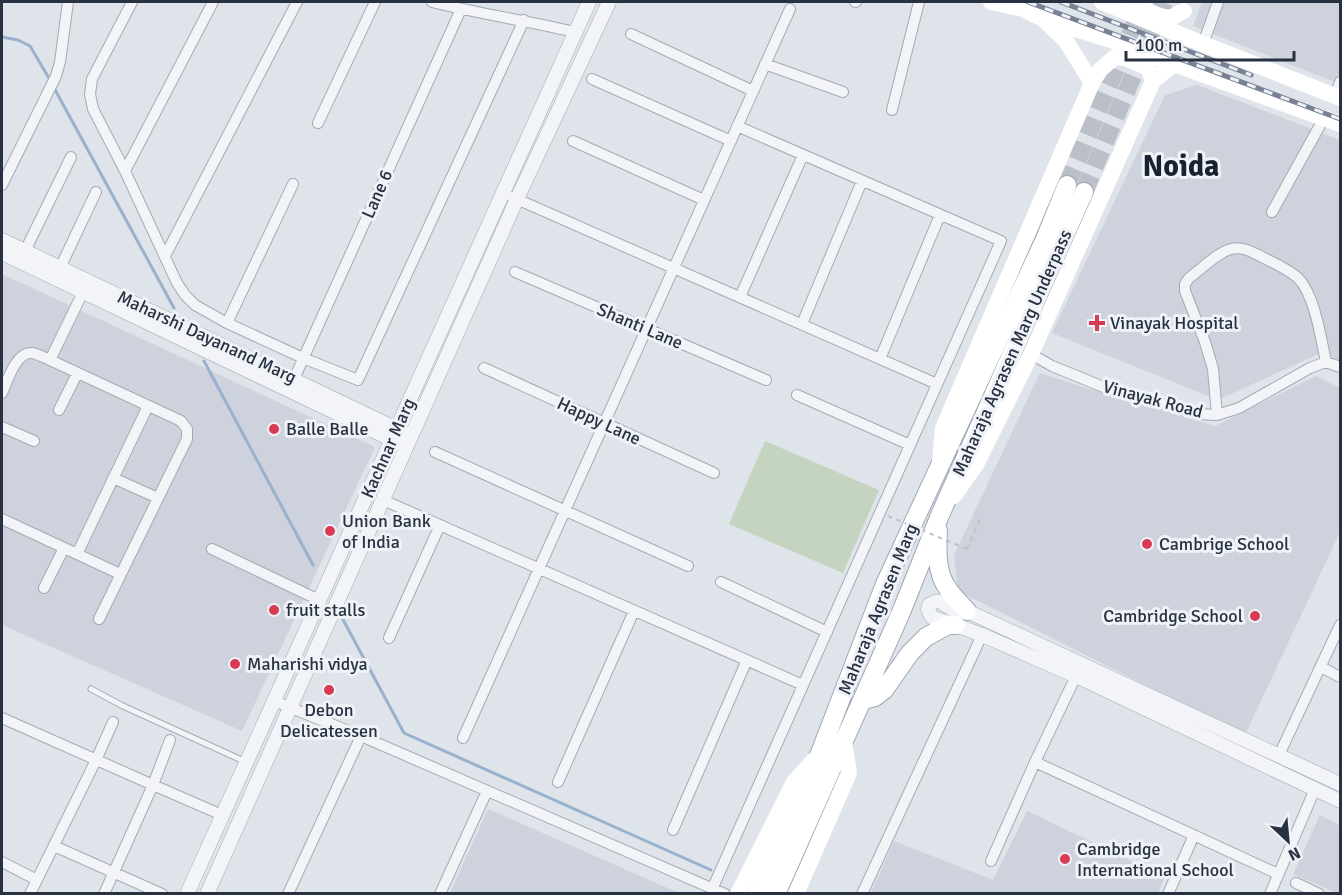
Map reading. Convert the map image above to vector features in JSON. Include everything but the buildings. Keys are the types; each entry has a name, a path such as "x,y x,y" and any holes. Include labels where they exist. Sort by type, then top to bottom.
{"main road":[{"path":"991,2 1023,9 1043,19 1111,39 1174,64 1341,123"},
{"path":"1102,2 1196,41 1339,92"},
{"path":"1135,2 1150,12 1170,17 1186,6 1196,41"},
{"path":"1043,19 1066,41 1092,83"},
{"path":"939,466 943,428 1092,83 1100,70 1115,57 1125,58 1148,68 1153,81"},
{"path":"863,700 875,697 884,690 910,653 926,637 962,618 940,573 937,549 939,518 977,463 1031,354 1153,81 1174,64"},
{"name":"Maharaja Agrasen Marg Underpass","path":"939,466 1045,239 1067,184"},
{"name":"Maharaja Agrasen Marg Underpass","path":"939,518 1084,192"},
{"name":"Maharaja Agrasen Marg","path":"798,823 820,753 885,584 939,466"},
{"name":"Maharaja Agrasen Marg","path":"798,823 844,741 863,700 939,518"},
{"path":"796,894 849,772 844,741"},
{"path":"738,894 794,782 820,753"},
{"path":"757,894 798,823"},
{"path":"776,894 798,823"}],"street":[{"path":"2,185 56,76 68,2"},
{"path":"132,2 92,79 90,94 93,109 125,171 177,283 195,305 227,323 358,380 524,20"},
{"path":"125,171 213,2"},
{"path":"165,256 297,2"},
{"path":"318,123 375,2"},
{"path":"432,2 576,32"},
{"name":"Kachnar Marg","path":"187,894 589,2"},
{"name":"Kachnar Marg","path":"207,894 517,199 609,2"},
{"path":"892,110 919,2"},
{"path":"1196,41 1218,2"},
{"name":"Lane 6","path":"294,379 461,9"},
{"path":"463,738 790,9"},
{"path":"631,34 753,91"},
{"path":"765,64 843,92"},
{"path":"592,79 730,141"},
{"path":"1272,212 1324,118"},
{"path":"712,891 1001,241 737,126"},
{"path":"573,141 704,200"},
{"path":"740,297 803,155"},
{"path":"25,252 71,157"},
{"path":"802,324 862,181"},
{"path":"227,323 294,184"},
{"path":"60,268 96,192"},
{"path":"503,193 937,384"},
{"path":"880,358 940,215"},
{"name":"Maharshi Dayanand Marg","path":"2,240 294,379 394,434"},
{"path":"1217,415 1213,369 1185,291 1185,284 1189,278 1224,251 1234,248 1245,249 1283,268 1298,279 1307,291 1313,307 1326,362 1341,367"},
{"name":"Maharshi Dayanand Marg","path":"2,253 409,441"},
{"name":"Shanti Lane","path":"515,272 766,380"},
{"path":"50,360 83,292"},
{"path":"2,393 18,360 31,353 181,422 187,429 187,439 99,619"},
{"name":"Vinayak Road","path":"1031,354 1052,366 1107,388 1199,414 1217,415 1239,408 1310,368 1326,362"},
{"name":"Happy Lane","path":"484,368 714,473"},
{"path":"59,410 77,374"},
{"path":"797,395 910,444"},
{"path":"77,554 148,406"},
{"path":"2,427 34,441"},
{"path":"435,452 688,567"},
{"path":"113,478 158,498"},
{"path":"383,500 803,685"},
{"path":"2,519 120,574"},
{"path":"389,638 440,525"},
{"path":"44,588 64,548"},
{"path":"212,549 320,600"},
{"path":"721,582 827,632"},
{"path":"558,782 634,611"},
{"path":"962,618 982,635 1076,676 1341,801"},
{"path":"962,618 1341,784"},
{"path":"1279,755 1341,625"},
{"path":"862,894 982,635"},
{"path":"673,830 747,660"},
{"path":"1321,667 1341,677"},
{"path":"992,861 1076,676"},
{"path":"274,701 487,790 712,891 725,894"},
{"path":"2,718 222,815"},
{"path":"30,894 96,760 112,722"},
{"path":"288,894 361,736"},
{"path":"104,894 153,785 170,740"},
{"path":"1035,762 1278,874"},
{"path":"1270,894 1315,789"},
{"path":"440,894 487,790"},
{"path":"1168,894 1194,835"},
{"path":"54,846 162,894"},
{"path":"2,862 37,880"},
{"path":"1296,883 1319,894"}],"lane":[{"path":"91,689 246,762"}],"path":[{"path":"888,516 967,549 981,517"}],"shaded area":[{"path":"1202,2 1340,2 1340,84 1193,26"},
{"path":"1197,85 1340,140 1340,361 1323,352 1218,400 1052,333 1165,95"},
{"path":"2,274 375,447 242,731 2,625"},
{"name":"Cambrige School","path":"1040,373 1215,426 1316,376 1340,388 1340,532 1245,735 958,591 954,555"},
{"path":"488,809 679,893 450,893"},
{"name":"Cambridge International School","path":"1027,811 1165,877 1158,893 871,893 894,841 993,880"},
{"path":"1320,815 1340,825 1340,893 1293,874"}],"green space":[{"path":"765,441 879,490 843,573 729,524"}],"waterway":[{"path":"2,37 18,40 30,46 50,80"},
{"path":"53,86 174,308"},
{"path":"204,361 313,565"},
{"path":"340,614 404,733 711,870"}],"tunnel":[{"path":"1084,192 1164,2"},
{"path":"1067,185 1143,4"}],"railway":[{"path":"1028,2 1340,119"},
{"path":"1061,2 1251,75"}],"place":[{"name":"Vinayak Hospital","path":"1097,323"},
{"name":"Balle Balle","path":"274,429"},
{"name":"Union Bank of India","path":"330,531"},
{"name":"Cambrige School","path":"1147,544"},
{"name":"fruit stalls","path":"274,610"},
{"name":"Cambridge School","path":"1255,616"},
{"name":"Maharishi vidya","path":"235,664"},
{"name":"Debon Delicatessen","path":"329,690"},
{"name":"Cambridge International School","path":"1065,859"}],"district":[{"name":"Noida","path":"1181,166"}]}
